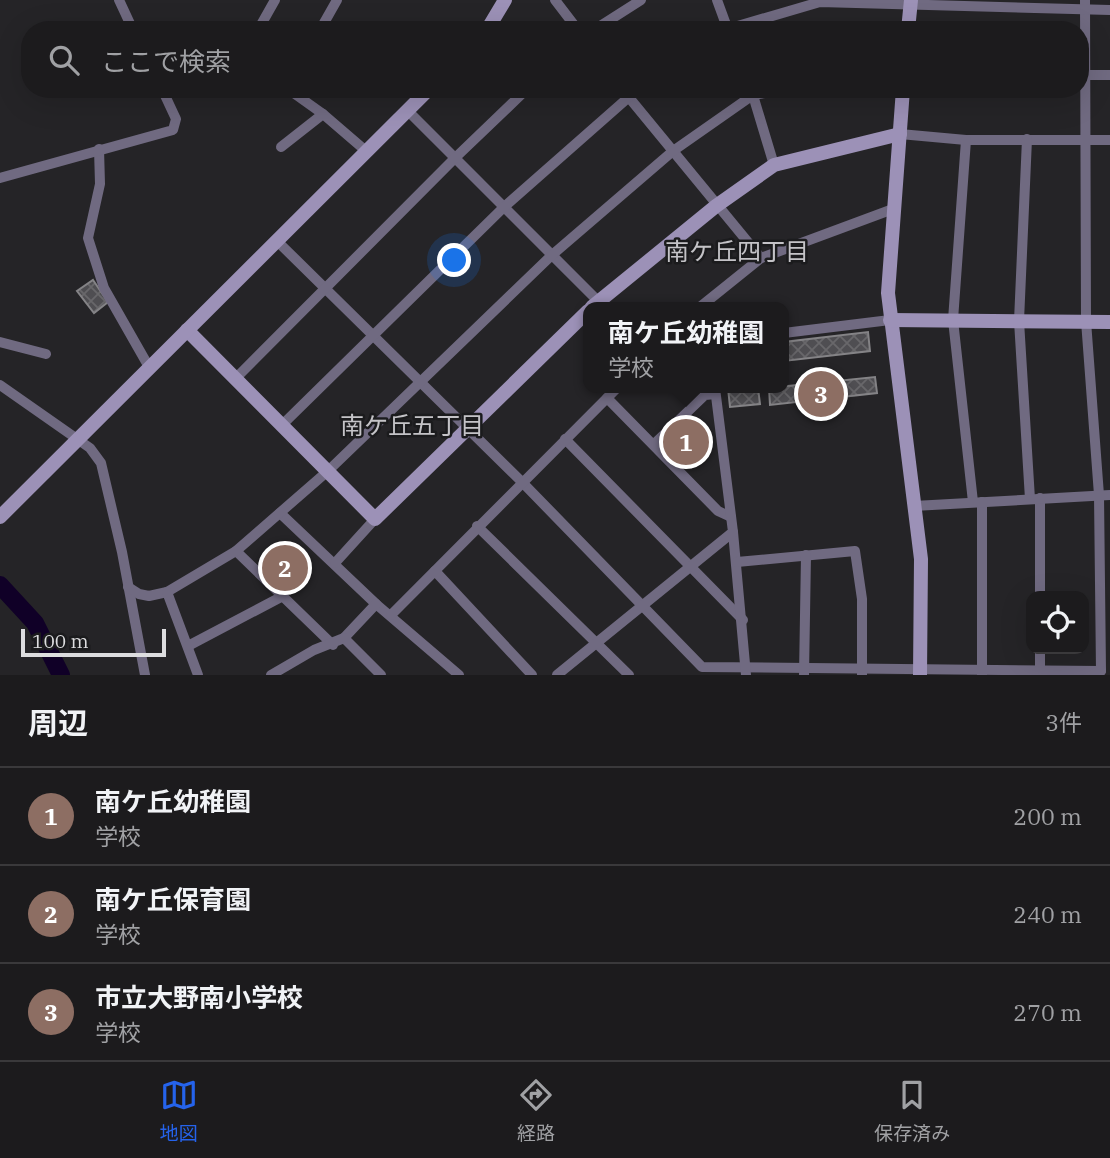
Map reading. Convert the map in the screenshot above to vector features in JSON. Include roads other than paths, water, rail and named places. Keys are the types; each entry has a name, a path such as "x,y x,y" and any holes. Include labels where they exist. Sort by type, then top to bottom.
{"street":[{"path":"119,0 130,21"},
{"path":"263,21 275,0"},
{"path":"325,21 337,0"},
{"path":"492,21 505,0"},
{"path":"555,0 571,21"},
{"path":"608,21 641,0"},
{"path":"717,0 724,21"},
{"path":"753,21 820,1 1085,4 1110,10"},
{"path":"909,21 911,1"},
{"path":"1089,75 1110,75"},
{"path":"0,178 173,130 176,118 166,98"},
{"path":"301,98 366,151"},
{"path":"0,517 420,98"},
{"path":"236,378 518,98"},
{"path":"282,425 504,207 620,98"},
{"path":"629,98 761,258"},
{"path":"128,587 139,594 149,596 167,592 236,551 329,470 552,256 673,151 744,98"},
{"path":"754,98 774,165"},
{"path":"902,98 888,269 890,320 921,559 920,673"},
{"path":"1084,98 1087,140 1086,321 1105,495 1100,673"},
{"path":"408,111 552,256 592,302"},
{"path":"281,147 323,114"},
{"path":"602,302 716,206 774,165 900,134 966,140 1110,140"},
{"path":"1027,139 1019,321 1035,499 1040,591"},
{"path":"966,140 954,320 977,502 982,673"},
{"path":"99,149 100,184 88,238 104,288 149,367"},
{"path":"708,302 761,258 892,209"},
{"path":"277,241 521,481 701,671 1100,673"},
{"path":"335,563 375,519 583,319"},
{"path":"789,332 890,320 1110,322"},
{"path":"187,330 375,519"},
{"path":"0,342 46,354"},
{"path":"0,385 90,448 101,463 145,675"},
{"path":"391,615 521,481 612,393"},
{"path":"654,444 710,393"},
{"path":"715,393 737,562 746,672"},
{"path":"607,398 718,511 731,517"},
{"path":"565,439 688,568 743,620"},
{"path":"914,506 1105,495"},
{"path":"280,513 376,604 460,675"},
{"path":"477,526 629,675"},
{"path":"557,675 733,533"},
{"path":"236,551 333,645"},
{"path":"737,562 855,551 862,598 862,673"},
{"path":"804,672 806,555"},
{"path":"435,571 532,675"},
{"path":"167,592 198,675"},
{"path":"188,646 281,597"},
{"path":"271,675 314,650 333,645 344,638 376,604"},
{"path":"344,638 381,675"},
{"path":"1100,673 1110,652"},
{"path":"1040,654 1040,673"}],"waterway":[{"path":"0,585 35,623 61,675"}],"place":[{"name":"市立大野南小学校","path":"821,394"},
{"name":"南ケ丘幼稚園","path":"686,442"},
{"name":"南ケ丘保育園","path":"285,568"}],"district":[{"name":"南ケ丘四丁目","path":"737,252"},
{"name":"南ケ丘五丁目","path":"412,426"}]}
